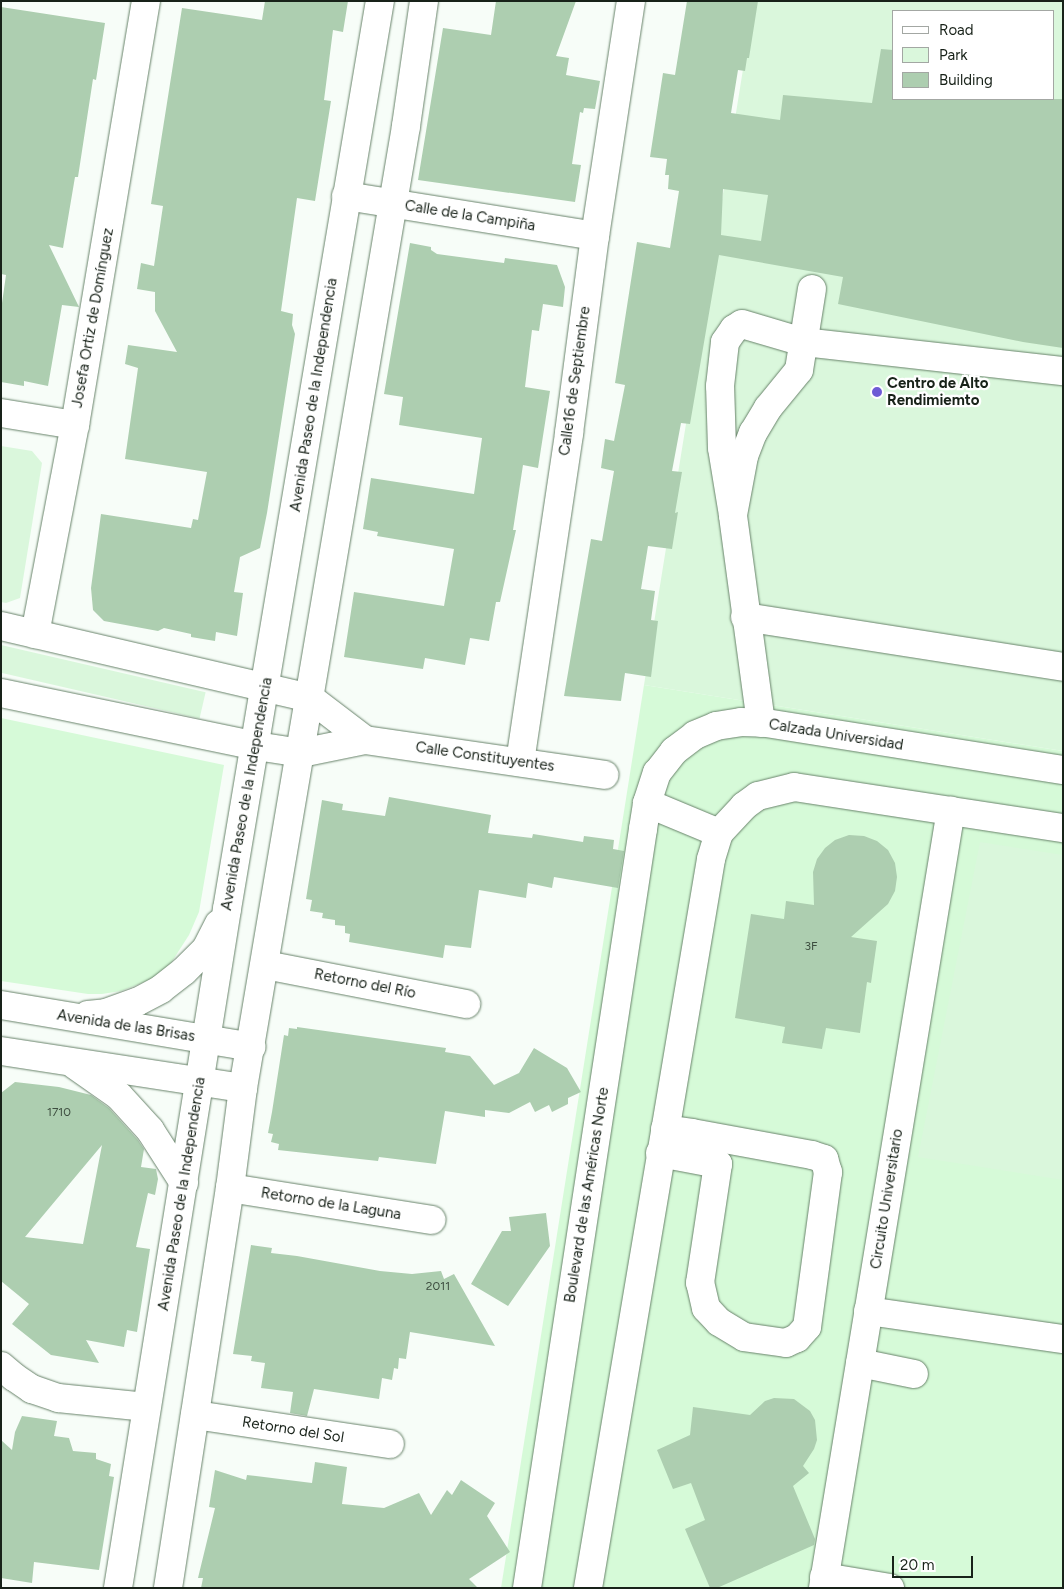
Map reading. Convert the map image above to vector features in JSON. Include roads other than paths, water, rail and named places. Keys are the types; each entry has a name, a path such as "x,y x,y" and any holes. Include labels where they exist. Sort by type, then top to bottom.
{"street":[{"name":"Josefa Ortiz de Domínguez","path":"35,634 75,425 146,1"},
{"name":"Avenida Paseo de la Independencia","path":"118,1588 227,910 266,688 346,196 380,1"},
{"path":"168,1588 230,1188 243,1088 406,126 424,1"},
{"name":"Calle16 de Septiembre","path":"520,762 568,442 595,236 632,1"},
{"name":"Calle de la Campiña","path":"346,196 595,236"},
{"path":"733,515 744,456 768,408 799,370 812,289"},
{"path":"761,723 722,448 720,386 725,342 734,328 742,324 803,342 1063,372"},
{"path":"1,413 75,425"},
{"path":"745,617 1063,667"},
{"path":"1,626 310,698"},
{"path":"1,693 256,746 301,753"},
{"name":"Calle Constituyentes","path":"310,698 365,740"},
{"name":"Calzada Universidad","path":"647,803 657,773 674,751 694,734 716,726 741,722 761,723 1063,770"},
{"name":"Calle Constituyentes","path":"301,753 365,740 604,775"},
{"path":"588,1588 662,1141 711,859 719,833 744,806 758,796 794,787 1063,828"},
{"path":"647,803 719,833"},
{"name":"Boulevard de las Américas Norte","path":"527,1588 647,803"},
{"name":"Circuito Universitario","path":"824,1582 951,810"},
{"path":"72,1017 106,1013 137,1002 162,989 206,949 227,910"},
{"name":"Retorno del Río","path":"265,965 466,1004"},
{"name":"Avenida de las Brisas","path":"1,1005 251,1047"},
{"path":"1,1051 243,1088"},
{"path":"69,1062 119,1096 150,1130 184,1183"},
{"path":"662,1141 692,1133 812,1155 824,1159 828,1172 807,1327 797,1338 786,1342 744,1337 719,1322 706,1308 700,1283 718,1164 692,1133"},
{"path":"662,1141 718,1164"},
{"name":"Retorno de la Laguna","path":"230,1188 431,1220"},
{"path":"868,1311 1063,1339"},
{"path":"860,1363 914,1374"},
{"path":"1,1366 32,1389 58,1398 147,1407"},
{"name":"Retorno del Sol","path":"195,1415 390,1444"},
{"path":"824,1582 890,1588"}],"place":[{"name":"Centro de Alto Rendimiemto","path":"877,392"}]}
